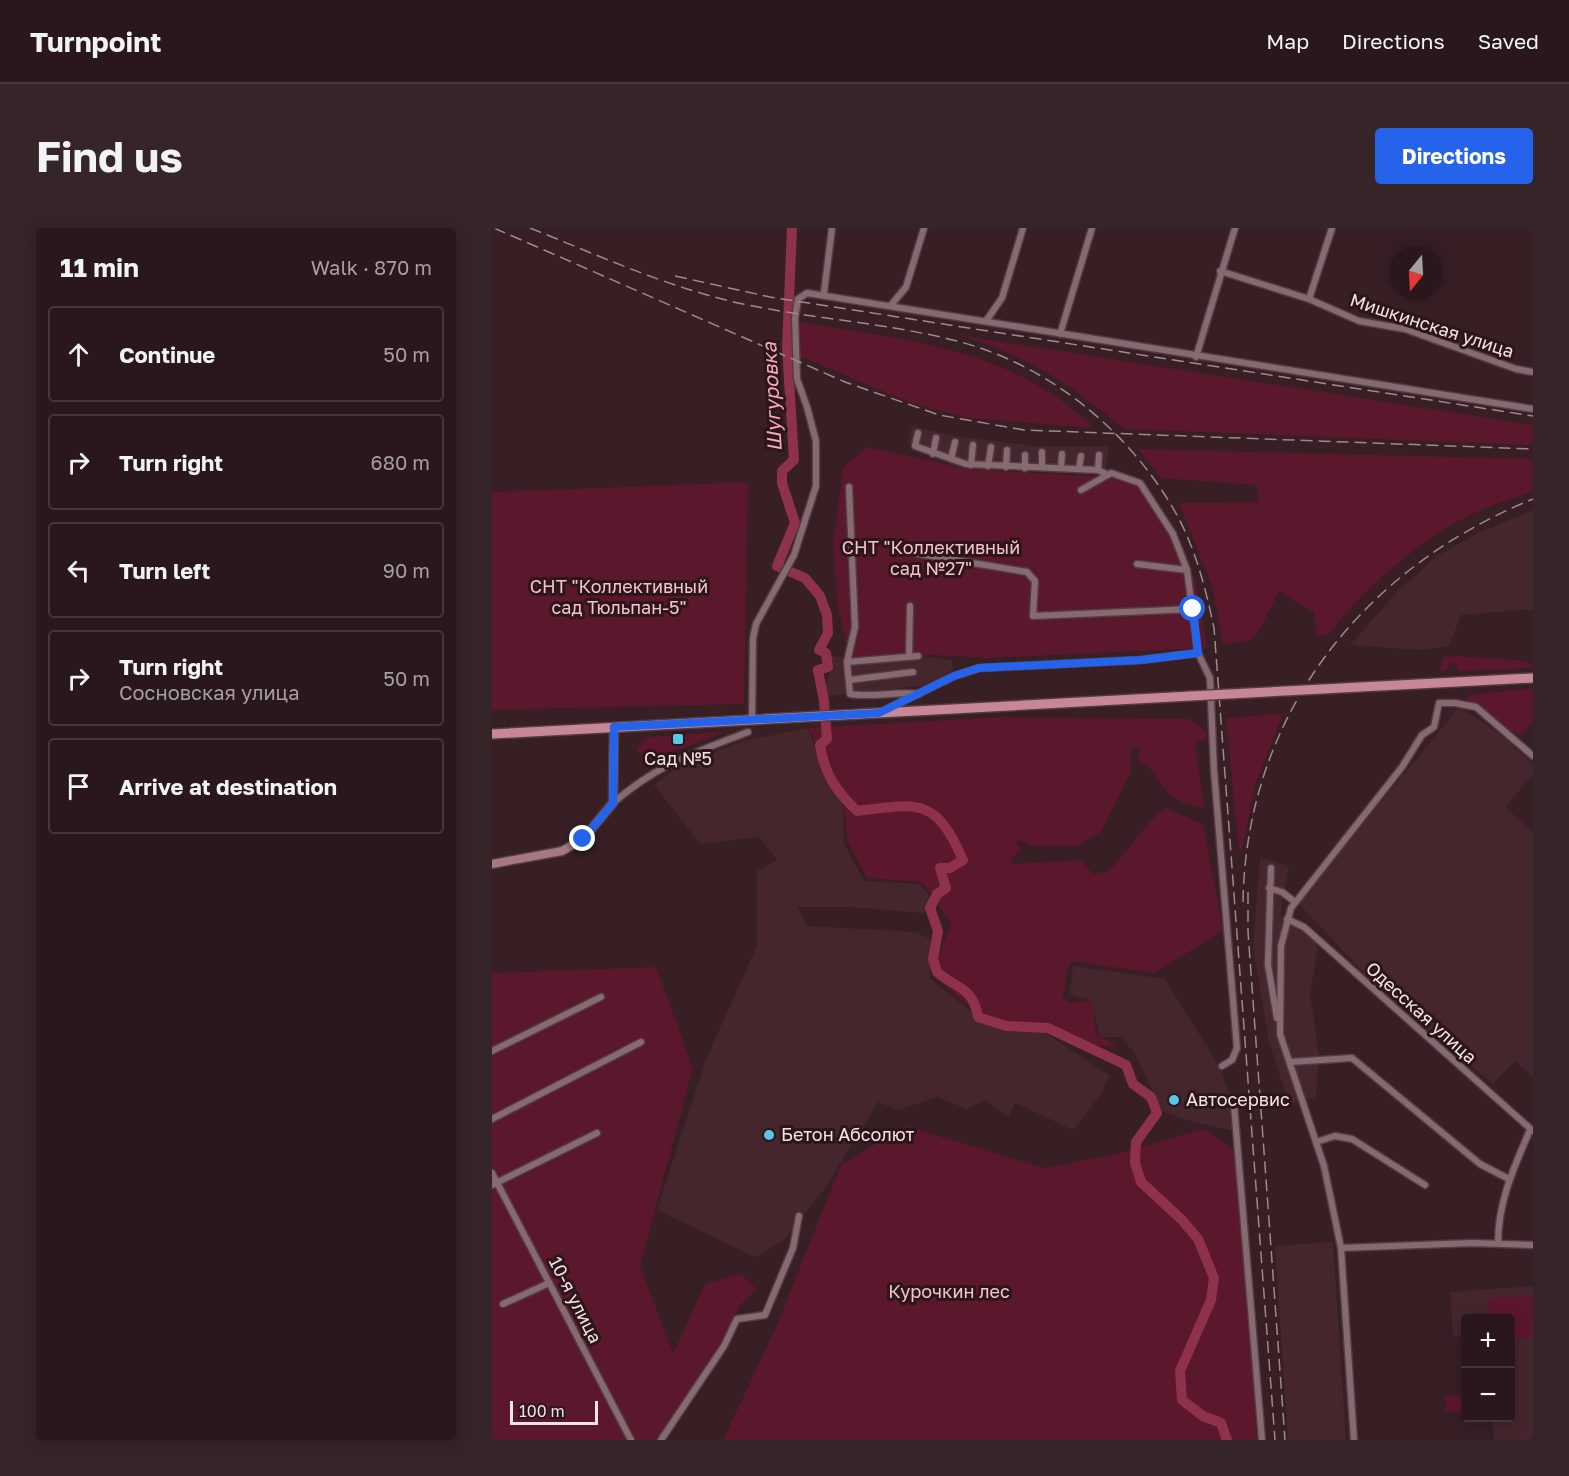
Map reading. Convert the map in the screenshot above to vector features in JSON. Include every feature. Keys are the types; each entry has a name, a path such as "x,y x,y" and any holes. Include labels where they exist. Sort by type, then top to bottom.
{"main road":[{"path":"492,734 1533,678"}],"street":[{"path":"824,293 832,228"},
{"path":"891,305 906,287 924,228"},
{"path":"986,321 1002,298 1023,228"},
{"path":"1060,334 1092,228"},
{"path":"1196,357 1220,271 1235,228"},
{"path":"1309,299 1332,228"},
{"name":"Мишкинская улица","path":"1220,271 1309,299 1359,321 1405,329 1516,369 1533,372"},
{"path":"752,720 753,638 756,624 794,555 816,486 816,441 797,379 795,318 798,298 807,293 824,293 1196,357 1533,409"},
{"path":"918,433 915,446 970,465 1006,468 1042,466 1098,470 1108,475 1140,483 1173,534 1187,570 1198,653 1210,678 1214,771 1237,1048 1233,1060 1222,1066"},
{"path":"933,454 936,438"},
{"path":"951,459 955,442"},
{"path":"970,465 973,445"},
{"path":"988,466 991,447"},
{"path":"1006,468 1007,450"},
{"path":"1042,452 1042,466"},
{"path":"1061,468 1062,454"},
{"path":"1025,455 1025,468"},
{"path":"1098,470 1099,455"},
{"path":"1079,469 1081,456"},
{"path":"1081,490 1108,475"},
{"path":"849,487 855,627 847,662 850,694 864,696 903,692 919,694"},
{"path":"913,553 1027,572 1035,581 1033,616 1193,609"},
{"path":"1137,564 1187,570"},
{"path":"909,657 910,606"},
{"path":"879,713 954,676 979,668 1141,660 1198,653"},
{"path":"847,662 918,656"},
{"path":"849,680 913,672"},
{"path":"1280,1034 1279,973 1287,920 1295,902 1402,767 1422,735 1434,727 1439,704 1455,703 1476,707 1533,756"},
{"path":"613,803 614,727"},
{"path":"492,864 562,851 583,839 613,803 639,780 669,762 748,732"},
{"path":"1271,868 1268,965 1280,1034 1316,1142 1341,1248 1354,1440"},
{"path":"1269,888 1282,892 1295,902"},
{"name":"Одесская улица","path":"1287,920 1304,927 1532,1131"},
{"path":"492,1051 601,997"},
{"path":"492,1119 641,1042"},
{"path":"1290,1062 1352,1058 1480,1164 1509,1179"},
{"path":"1234,1105 1262,1440"},
{"path":"1498,1243 1498,1224 1509,1179 1532,1131"},
{"path":"494,1184 597,1133"},
{"path":"1316,1142 1335,1136 1352,1139 1425,1185"},
{"name":"10-я улица","path":"492,1173 494,1184 631,1440"},
{"path":"661,1440 723,1346 737,1319 765,1315 793,1248 799,1216"},
{"path":"1341,1248 1498,1243 1533,1245"},
{"path":"504,1304 549,1283"}],"shaded area":[{"path":"912,426 954,436 1034,446 1109,446 1106,472 982,467 908,442"},
{"path":"1533,510 1533,609 1461,615 1449,646 1420,650 1350,645 1398,591 1436,557 1478,533"},
{"path":"911,655 952,660 953,669 938,681 920,686 827,696 826,683 832,666 829,656 860,659"},
{"path":"1459,707 1500,734 1533,764 1533,775 1505,807 1533,832 1533,1077 1515,1061 1493,1084 1381,991 1298,903"},
{"path":"808,728 827,781 843,801 844,843 864,881 920,884 931,898 924,913 852,907 797,907 808,926 916,932 930,939 930,979 972,1012 980,1023 1004,1031 1044,1032 1110,1076 1099,1097 1073,1130 1016,1103 1008,1117 985,1100 967,1109 937,1097 898,1110 878,1102 826,1187 784,1240 755,1257 657,1210 706,1059 757,946 757,871 777,860 759,837 700,844 654,785 677,768 743,741"},
{"path":"1260,857 1289,866 1280,916 1305,925 1318,948 1310,994 1319,1055 1316,1097 1289,1104 1269,1042 1253,947"},
{"path":"1073,966 1165,979 1222,1071 1233,1106 1234,1131 1163,1112 1133,1051 1120,1037 1100,1037 1091,1000 1070,994"},
{"path":"1333,1242 1346,1440 1288,1440 1275,1246"},
{"path":"1533,1286 1533,1440 1494,1440 1492,1422 1515,1422 1515,1314 1461,1314 1461,1336 1453,1337 1450,1292"}],"green space":[{"path":"800,322 919,343 993,364 1028,380 1062,401 1094,428 967,418 908,402 800,356"},
{"path":"958,335 1533,425 1533,445 1124,429 1085,398 1046,373 1005,352"},
{"name":"СНТ \"Коллективный сад №27\"","path":"867,447 968,469 1141,479 1178,534 1197,587 1207,648 988,658 934,655 851,662 838,608 833,545 843,467"},
{"path":"1138,449 1533,459 1533,491 1472,514 1426,541 1373,585 1328,635 1316,635 1314,613 1279,591 1258,633 1246,642 1223,644 1212,587 1179,503 1259,502 1256,485 1161,478"},
{"name":"СНТ \"Коллективный сад Тюльпан-5\"","path":"748,482 744,704 492,710 492,492"},
{"path":"1443,657 1517,660 1533,664 1533,668 1457,671 1457,663 1450,663 1447,670 1440,670"},
{"path":"1533,688 1533,722 1521,735 1514,733 1467,699 1469,695"},
{"path":"1283,714 1255,785 1242,850 1239,852 1226,718"},
{"path":"1000,717 1190,719 1207,732 1206,740 1195,743 1204,808 1186,804 1164,789 1149,768 1138,761 1140,746 1131,748 1131,772 1101,832 1077,846 1030,846 1023,841 1016,841 1021,850 1013,857 1011,864 1081,860 1093,874 1109,871 1155,816 1165,808 1203,824 1223,931 1154,973 1071,961 1067,971 1063,999 1069,1003 1092,1000 1096,1034 1118,1047 1083,1044 1040,1023 1025,1031 983,1017 932,975 951,923 922,882 867,878 847,841 844,800 828,779 809,728"},
{"path":"724,732 647,762 636,749 647,737"},
{"path":"656,967 693,1068 640,1266 673,1354 705,1284 740,1274 757,1289 741,1304 700,1381 661,1440 492,1440 492,973"},
{"name":"Курочкин лес","path":"905,1126 1044,1168 1117,1154 1204,1129 1238,1152 1257,1440 723,1440 777,1325 841,1165"},
{"path":"1533,1295 1533,1337 1515,1339 1515,1314 1489,1314 1488,1298"},
{"path":"1461,1395 1461,1411 1446,1413 1445,1396"}],"waterway":[{"name":"Шугуровка","path":"792,228 787,347 794,460 782,471 782,483 795,523 777,566 805,578 820,596 827,615 828,633 819,650 826,653 828,667 818,670 824,701 827,739 820,745 828,773 837,789 857,811 911,807 923,809 934,815 944,825 963,860 950,868 940,868 946,888 937,894 930,908 938,931 933,959 937,972 968,994 976,1007 978,1017 1006,1026 1048,1028 1126,1065 1133,1084 1151,1097 1157,1113 1136,1142 1135,1163 1141,1182 1182,1220 1198,1239 1214,1278 1211,1300 1180,1371 1182,1400 1203,1416 1221,1423 1227,1440"}],"railway":[{"path":"494,228 845,382 939,415 1024,430 1533,449"},
{"path":"530,228 635,270 715,297 770,309 931,335 991,352 1056,385 1085,406 1137,457 1159,486 1178,517 1190,543 1208,599 1214,628 1275,1440"},
{"path":"675,276 770,297 1533,416"},
{"path":"1243,902 1249,834 1266,770 1291,711 1325,656 1367,608 1416,565 1472,528 1533,499"},
{"path":"1248,892 1248,932 1285,1440"}],"place":[{"name":"Сад №5","path":"678,739"},
{"name":"Автосервис","path":"1174,1100"},
{"name":"Бетон Абсолют","path":"769,1135"}],"route":[{"path":"583,839 613,803 615,790 614,727 879,713 954,676 979,668 1141,660 1198,653 1193,609"}]}
